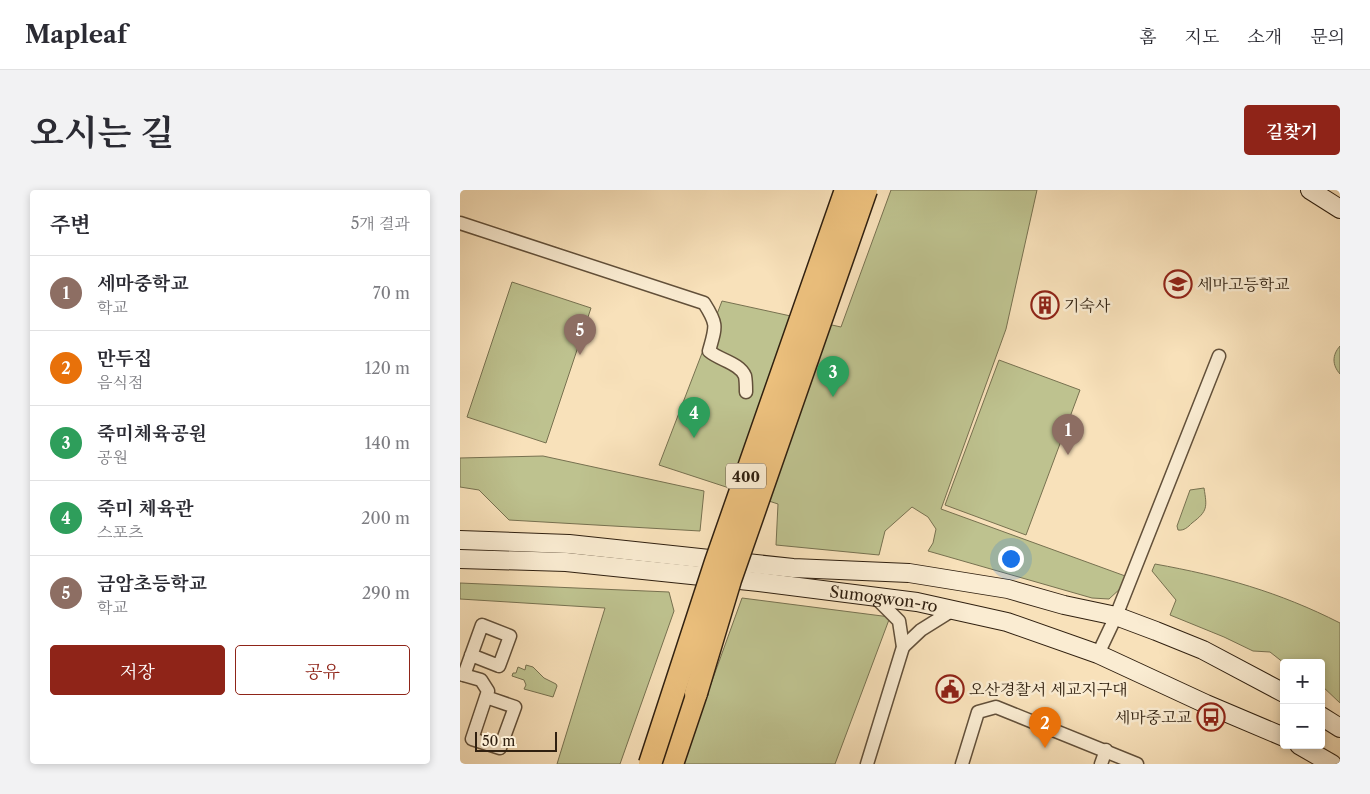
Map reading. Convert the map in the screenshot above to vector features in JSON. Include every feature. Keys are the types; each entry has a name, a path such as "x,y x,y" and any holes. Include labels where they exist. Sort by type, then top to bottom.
{"highway":[{"name":"400","path":"650,764 716,562 846,190"},
{"name":"400","path":"672,764 696,693 730,580 866,190"}],"street":[{"path":"1310,190 1340,209"},
{"path":"460,223 704,303 715,319 709,351 716,357 738,367 744,376 746,392"},
{"path":"1098,654 1116,616 1219,356"},
{"name":"Sumogwon-ro","path":"460,540 569,544 793,568 909,573 1008,590 1116,616 1203,650 1280,691"},
{"name":"Sumogwon-ro","path":"460,559 566,562 759,582 917,602 1007,622 1098,654 1206,704 1280,735"},
{"path":"867,764 903,647 899,622 874,597"},
{"path":"903,647 921,630 954,610"},
{"path":"471,655 462,674 481,680 488,691 486,697"},
{"path":"962,764 978,712 996,707 1137,764"},
{"path":"1325,719 1340,728"},
{"path":"1306,749 1332,764"},
{"path":"1101,764 1106,750"}],"green space":[{"path":"891,190 1037,190 1006,329 941,509 1128,577 1122,587 1109,599 1092,598 928,551 933,543 936,529 928,517 912,507 885,531 879,555 776,545 778,504 659,465 722,301 841,327"},
{"path":"512,282 591,308 546,443 467,417"},
{"path":"1340,346 1340,374 1334,360"},
{"path":"999,360 1080,390 1026,535 945,505"},
{"path":"543,456 704,491 700,531 509,520 479,490 460,487 460,458"},
{"path":"1204,488 1206,504 1204,512 1187,527 1178,530 1177,526 1190,490"},
{"path":"1155,564 1250,586 1295,602 1340,623 1340,703 1325,689 1325,659 1280,660 1270,652 1253,651 1170,615 1176,600 1152,571"},
{"path":"460,583 669,592 674,611 620,764 557,764 605,608 460,599"},
{"path":"742,598 890,617 835,764 682,764"},
{"path":"526,665 533,667 544,678 556,684 553,697 524,689 526,685 524,680 512,676 513,673 516,673 518,667 525,670"}],"place":[{"name":"세마고등학교","path":"1178,284"},
{"name":"기숙사","path":"1045,305"},
{"name":"금암초등학교","path":"580,355"},
{"name":"죽미체육공원","path":"833,397"},
{"name":"죽미 체육관","path":"694,438"},
{"name":"세마중학교","path":"1068,455"},
{"name":"오산경찰서 세교지구대","path":"950,689"},
{"name":"세마중고교","path":"1211,717"},
{"name":"만두집","path":"1045,748"}]}
